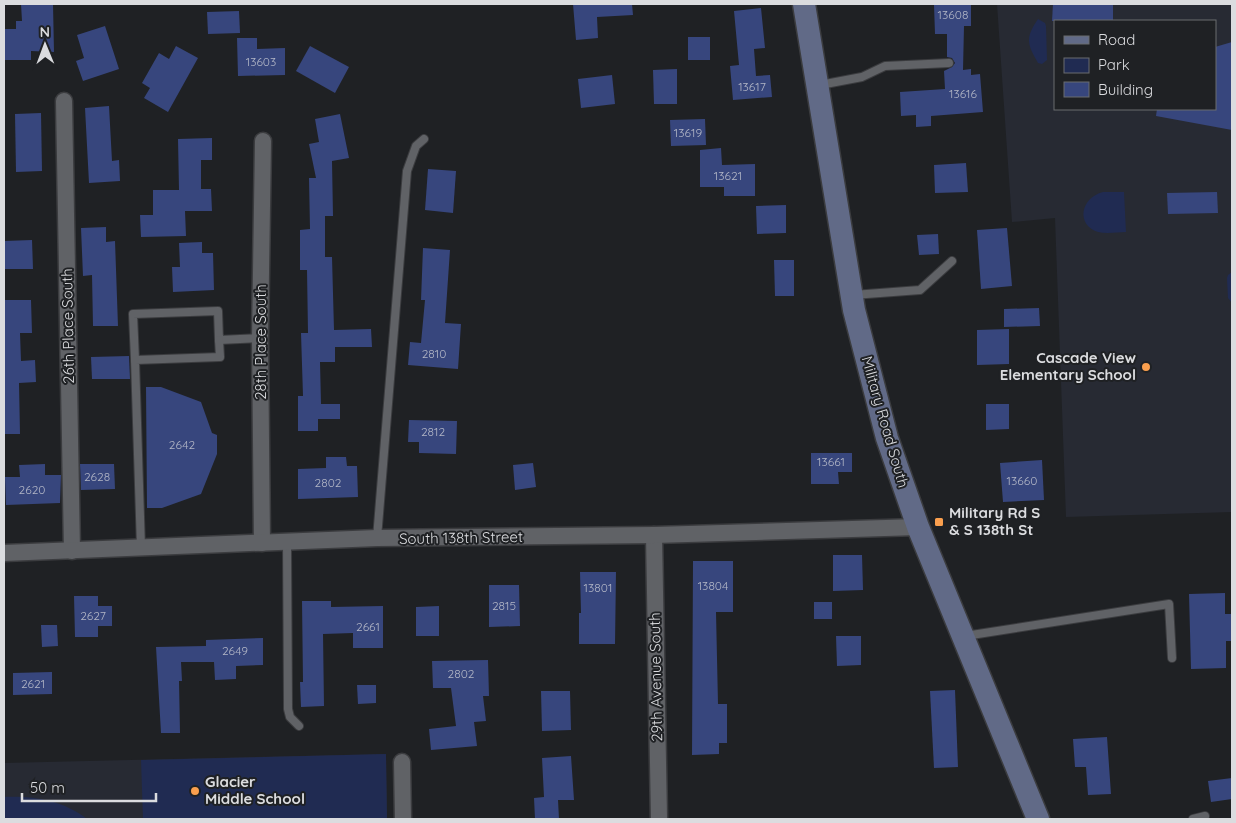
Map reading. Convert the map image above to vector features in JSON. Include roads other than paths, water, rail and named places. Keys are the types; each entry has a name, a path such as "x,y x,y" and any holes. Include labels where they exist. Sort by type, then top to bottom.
{"street":[{"name":"Military Road South","path":"804,4 851,295 887,438 918,527 1038,819"},
{"name":"26th Place South","path":"64,102 72,551"},
{"name":"28th Place South","path":"262,543 260,338 263,141"},
{"name":"South 138th Street","path":"4,553 377,538 654,535 918,527"},
{"name":"29th Avenue South","path":"654,535 658,819"},
{"path":"402,762 402,819"}],"lane":[{"path":"817,85 862,78 884,66 949,63"},
{"path":"377,538 408,171 416,146 424,139"},
{"path":"851,295 920,290 952,261"},
{"path":"135,360 220,358 218,311 133,314 141,548"},
{"path":"219,340 260,338"},
{"path":"287,542 288,709 290,718 299,726"},
{"path":"963,636 1169,604 1172,658"},
{"path":"1194,819 1205,816"}],"place":[{"name":"Cascade View Elementary School","path":"1146,367"},
{"name":"Military Rd S & S 138th St","path":"939,522"},
{"name":"Glacier Middle School","path":"195,791"}]}
